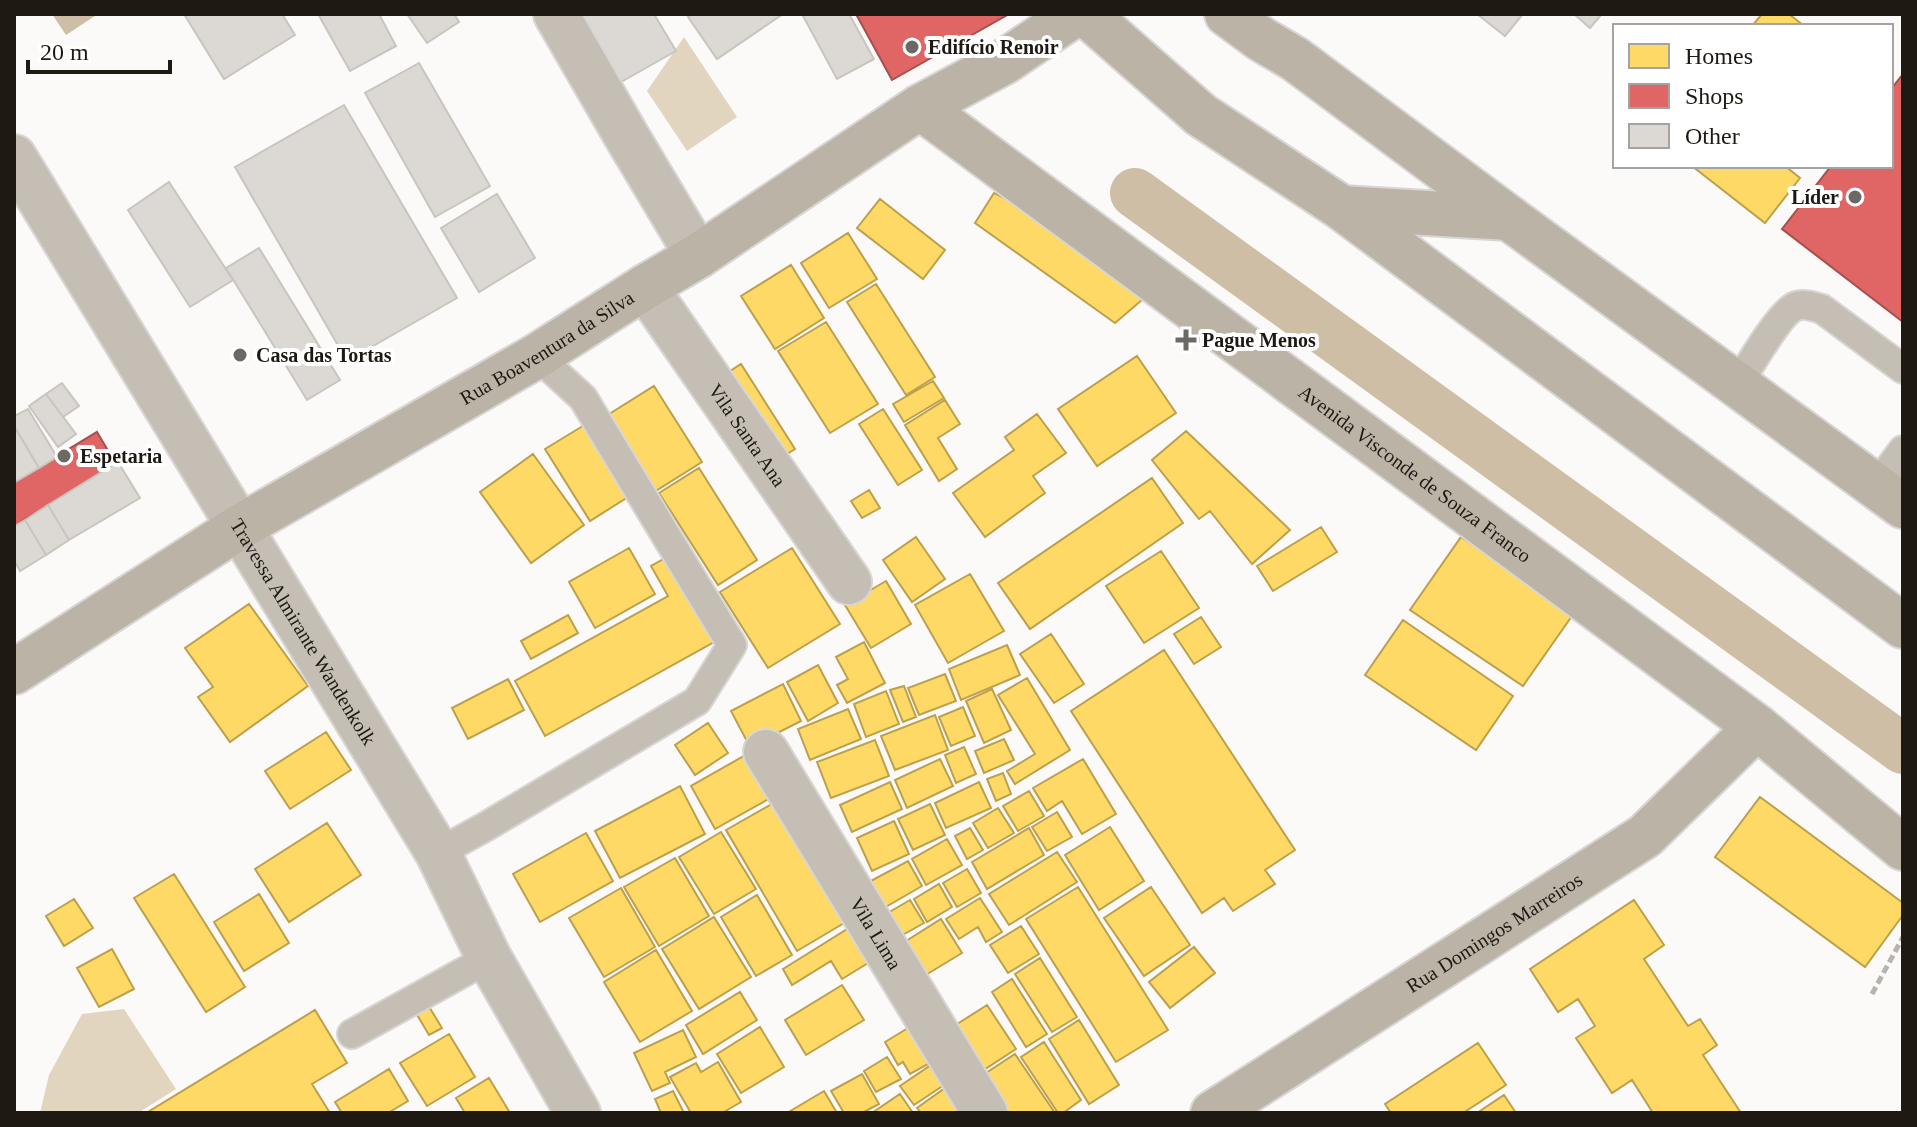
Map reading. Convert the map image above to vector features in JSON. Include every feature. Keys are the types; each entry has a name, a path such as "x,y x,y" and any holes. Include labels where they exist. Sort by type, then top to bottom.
{"main road":[{"name":"Rua Boaventura da Silva","path":"14,672 238,528 537,356 698,256 920,107 1004,62 1075,14"},
{"path":"1086,14 1201,115 1342,208 1903,626"},
{"path":"1227,14 1295,59 1889,496"},
{"name":"Avenida Visconde de Souza Franco","path":"920,107 1757,727 1903,848"},
{"path":"1342,208 1509,218"},
{"name":"Rua Domingos Marreiros","path":"1213,1113 1645,836 1757,727"}],"street":[{"path":"556,14 698,256"},
{"name":"Travessa Almirante Wandenkolk","path":"14,157 438,853 489,958 578,1113"},
{"name":"Vila Santa Ana","path":"645,287 849,582"},
{"name":"Vila Lima","path":"766,752 985,1113"}],"lane":[{"path":"1738,384 1772,331 1797,306 1822,309 1903,369"},
{"path":"438,853 697,701 732,645 583,398 537,356"},
{"path":"1889,496 1903,450"},
{"path":"352,1034 489,958"}],"path":[{"path":"1872,994 1903,937"}],"shaded area":[{"path":"52,14 98,14 66,35"},
{"path":"684,37 737,117 687,151 647,91"},
{"path":"124,1009 176,1089 138,1113 40,1113 49,1075 82,1014"}],"building: Homes":[{"path":"1762,14 1789,14 1802,24 1754,24"},
{"path":"1695,168 1788,168 1800,178 1765,223"},
{"path":"994,193 1092,240 1142,300 1115,323 975,223"},
{"path":"880,199 945,250 923,279 857,228"},
{"path":"848,233 877,279 829,308 801,263"},
{"path":"791,265 824,318 775,349 741,296"},
{"path":"876,284 935,377 906,395 847,302"},
{"path":"826,322 878,404 830,433 778,351"},
{"path":"1137,356 1176,413 1097,466 1058,409"},
{"path":"741,364 795,449 771,464 718,379"},
{"path":"933,381 944,398 904,422 893,404"},
{"path":"654,386 702,462 654,492 606,416"},
{"path":"945,400 960,424 938,438 957,469 939,481 905,425"},
{"path":"883,409 922,470 898,485 859,424"},
{"path":"1037,414 1066,453 1033,476 1045,493 985,537 953,493 1014,450 1005,437"},
{"path":"591,421 636,492 590,521 545,449"},
{"path":"1186,431 1290,530 1252,564 1210,511 1199,519 1152,460"},
{"path":"533,454 584,525 531,563 480,492"},
{"path":"699,468 757,560 718,585 659,493"},
{"path":"1152,478 1183,523 1030,629 998,583"},
{"path":"869,490 880,508 862,518 851,501"},
{"path":"1321,527 1337,552 1273,591 1257,566"},
{"path":"916,537 945,579 912,602 883,560"},
{"path":"1461,537 1574,613 1523,686 1410,610"},
{"path":"629,548 655,594 595,628 569,582"},
{"path":"792,548 840,624 768,668 720,592"},
{"path":"1161,551 1199,608 1144,643 1106,586"},
{"path":"667,557 714,642 545,736 515,681 668,596 651,566"},
{"path":"970,574 1004,631 948,663 915,605"},
{"path":"886,581 911,624 871,648 845,605"},
{"path":"249,604 308,686 230,742 198,697 213,687 185,648"},
{"path":"568,615 578,633 531,659 521,641"},
{"path":"1201,617 1221,647 1194,664 1174,634"},
{"path":"1403,620 1513,696 1476,750 1365,675"},
{"path":"1051,634 1084,684 1054,703 1020,654"},
{"path":"864,642 885,683 847,703 837,685 848,679 836,657"},
{"path":"1007,645 1020,675 961,700 949,669"},
{"path":"1164,650 1295,850 1265,870 1275,884 1233,911 1224,898 1202,913 1071,711"},
{"path":"818,665 838,703 808,721 787,682"},
{"path":"945,674 956,701 919,715 908,688"},
{"path":"1027,678 1070,750 1015,784 1007,771 1035,754 998,695"},
{"path":"508,679 524,710 468,739 452,708"},
{"path":"783,684 801,721 750,747 731,711"},
{"path":"904,686 916,717 903,722 890,690"},
{"path":"992,689 1011,730 984,743 966,701"},
{"path":"886,691 899,724 866,737 854,704"},
{"path":"963,707 975,736 951,746 939,717"},
{"path":"848,709 861,739 810,760 798,729"},
{"path":"935,715 948,750 895,770 881,736"},
{"path":"708,723 728,753 695,775 675,745"},
{"path":"326,732 351,770 290,809 265,771"},
{"path":"1004,739 1014,760 984,773 975,751"},
{"path":"875,740 889,776 831,798 817,762"},
{"path":"964,747 976,774 956,783 945,755"},
{"path":"756,749 781,792 715,829 691,786"},
{"path":"940,759 953,786 907,808 895,780"},
{"path":"1083,759 1116,814 1082,834 1062,801 1047,811 1033,788"},
{"path":"1003,773 1011,794 996,801 987,779"},
{"path":"890,782 902,809 852,832 840,805"},
{"path":"979,782 991,808 946,828 935,803"},
{"path":"680,786 705,834 620,878 595,831"},
{"path":"1029,791 1044,816 1018,831 1003,806"},
{"path":"786,796 856,916 797,951 726,830"},
{"path":"1760,797 1903,903 1903,915 1865,967 1715,857"},
{"path":"930,804 945,835 913,850 898,819"},
{"path":"998,808 1014,833 988,848 973,823"},
{"path":"1057,812 1072,837 1047,851 1032,827"},
{"path":"894,821 909,854 872,871 857,838"},
{"path":"327,823 361,875 289,922 255,869"},
{"path":"1110,827 1144,881 1099,910 1065,855"},
{"path":"970,828 983,850 967,859 955,836"},
{"path":"1029,828 1044,855 987,889 972,862"},
{"path":"721,832 756,889 714,914 679,857"},
{"path":"586,833 613,881 540,922 513,874"},
{"path":"947,839 962,865 926,885 912,859"},
{"path":"1057,852 1077,882 1009,925 989,894"},
{"path":"675,858 709,916 659,946 624,887"},
{"path":"908,861 922,886 884,908 869,882"},
{"path":"967,869 981,893 957,907 943,883"},
{"path":"174,874 245,987 206,1012 134,898"},
{"path":"939,884 952,907 927,922 914,899"},
{"path":"1078,887 1168,1030 1116,1062 1026,919"},
{"path":"1151,887 1190,945 1144,976 1104,918"},
{"path":"621,888 655,947 604,977 569,918"},
{"path":"259,894 289,943 244,971 214,922"},
{"path":"757,895 792,955 756,976 721,917"},
{"path":"980,898 1002,932 986,942 978,927 959,939 946,919"},
{"path":"74,899 93,928 64,946 46,916"},
{"path":"910,900 924,923 899,937 886,914"},
{"path":"1634,900 1664,945 1644,959 1688,1026 1700,1019 1717,1045 1703,1055 1741,1113 1653,1113 1632,1080 1612,1093 1576,1038 1595,1026 1578,999 1558,1012 1530,969"},
{"path":"714,917 751,977 699,1009 662,949"},
{"path":"941,919 962,953 924,976 903,943"},
{"path":"857,923 878,957 842,979 831,961 792,985 783,969"},
{"path":"1021,926 1039,954 1008,973 990,945"},
{"path":"1194,947 1215,973 1170,1008 1149,982"},
{"path":"112,949 134,989 99,1007 77,968"},
{"path":"656,950 692,1011 640,1042 604,982"},
{"path":"1040,958 1077,1017 1052,1032 1015,974"},
{"path":"1012,979 1047,1034 1026,1047 992,992"},
{"path":"842,985 864,1020 806,1055 785,1020"},
{"path":"740,992 757,1020 703,1054 686,1025"},
{"path":"425,1000 442,1028 429,1035 413,1008"},
{"path":"987,1005 1016,1049 979,1073 951,1028"},
{"path":"315,1010 347,1063 312,1084 330,1113 148,1112"},
{"path":"1079,1020 1119,1085 1089,1104 1049,1039"},
{"path":"760,1027 784,1067 741,1093 717,1054"},
{"path":"908,1028 930,1063 910,1074 903,1062 898,1065 885,1042"},
{"path":"683,1030 696,1057 665,1072 670,1083 652,1091 634,1053"},
{"path":"449,1034 475,1077 427,1106 400,1063"},
{"path":"1044,1042 1081,1100 1063,1113 1058,1113 1021,1057"},
{"path":"1478,1043 1506,1085 1463,1113 1391,1113 1385,1104"},
{"path":"1015,1054 1055,1113 1007,1113 983,1075"},
{"path":"887,1057 901,1079 876,1092 864,1071"},
{"path":"718,1062 741,1102 722,1113 691,1113 670,1077 696,1063 701,1072"},
{"path":"931,1065 944,1085 914,1105 900,1086"},
{"path":"389,1069 408,1101 388,1113 342,1113 335,1102"},
{"path":"862,1074 879,1104 862,1113 844,1113 831,1091"},
{"path":"489,1078 510,1113 465,1113 456,1098"},
{"path":"945,1088 960,1109 954,1113 921,1113 917,1108"},
{"path":"673,1091 684,1113 661,1113 655,1099"},
{"path":"824,1091 837,1113 787,1113"},
{"path":"900,1094 913,1113 872,1113"},
{"path":"1504,1095 1516,1113 1477,1113"}],"building: Shops":[{"name":"Edifício Renoir","path":"856,14 1009,14 892,80"},
{"name":"Líder","path":"1903,74 1903,322 1782,229 1829,168 1893,168 1893,86"},
{"path":"97,432 116,464 14,526 14,482"}],"building: Other":[{"path":"184,14 282,14 295,35 224,79"},
{"path":"318,14 379,14 396,46 350,71"},
{"path":"407,14 454,14 459,22 427,43"},
{"path":"571,14 654,14 676,51 614,86"},
{"path":"692,14 783,14 717,59 688,17"},
{"path":"802,14 849,14 874,59 837,79"},
{"path":"1477,14 1523,14 1505,36"},
{"path":"1574,14 1602,14 1590,28"},
{"path":"419,63 490,186 435,217 365,93"},
{"path":"344,105 457,298 347,361 235,167"},
{"path":"169,182 233,280 190,307 128,210"},
{"path":"497,194 535,258 479,292 441,228"},
{"path":"259,248 340,380 307,400 226,268"},
{"path":"62,383 79,406 63,417 46,394"},
{"path":"46,394 76,434 58,447 29,406"},
{"path":"28,409 57,457 39,468 14,426 14,416"},
{"path":"14,430 39,468 15,482"},
{"path":"118,462 140,498 69,540 48,505"},
{"path":"48,505 69,540 46,555 25,520"},
{"path":"25,520 46,555 20,571 14,560 14,526"}],"waterway":[{"path":"1135,193 1903,749"}],"place":[{"name":"Edifício Renoir","path":"912,47"},
{"name":"Líder","path":"1855,197"},
{"name":"Pague Menos","path":"1186,340"},
{"name":"Casa das Tortas","path":"240,355"},
{"name":"Espetaria","path":"64,456"}]}
